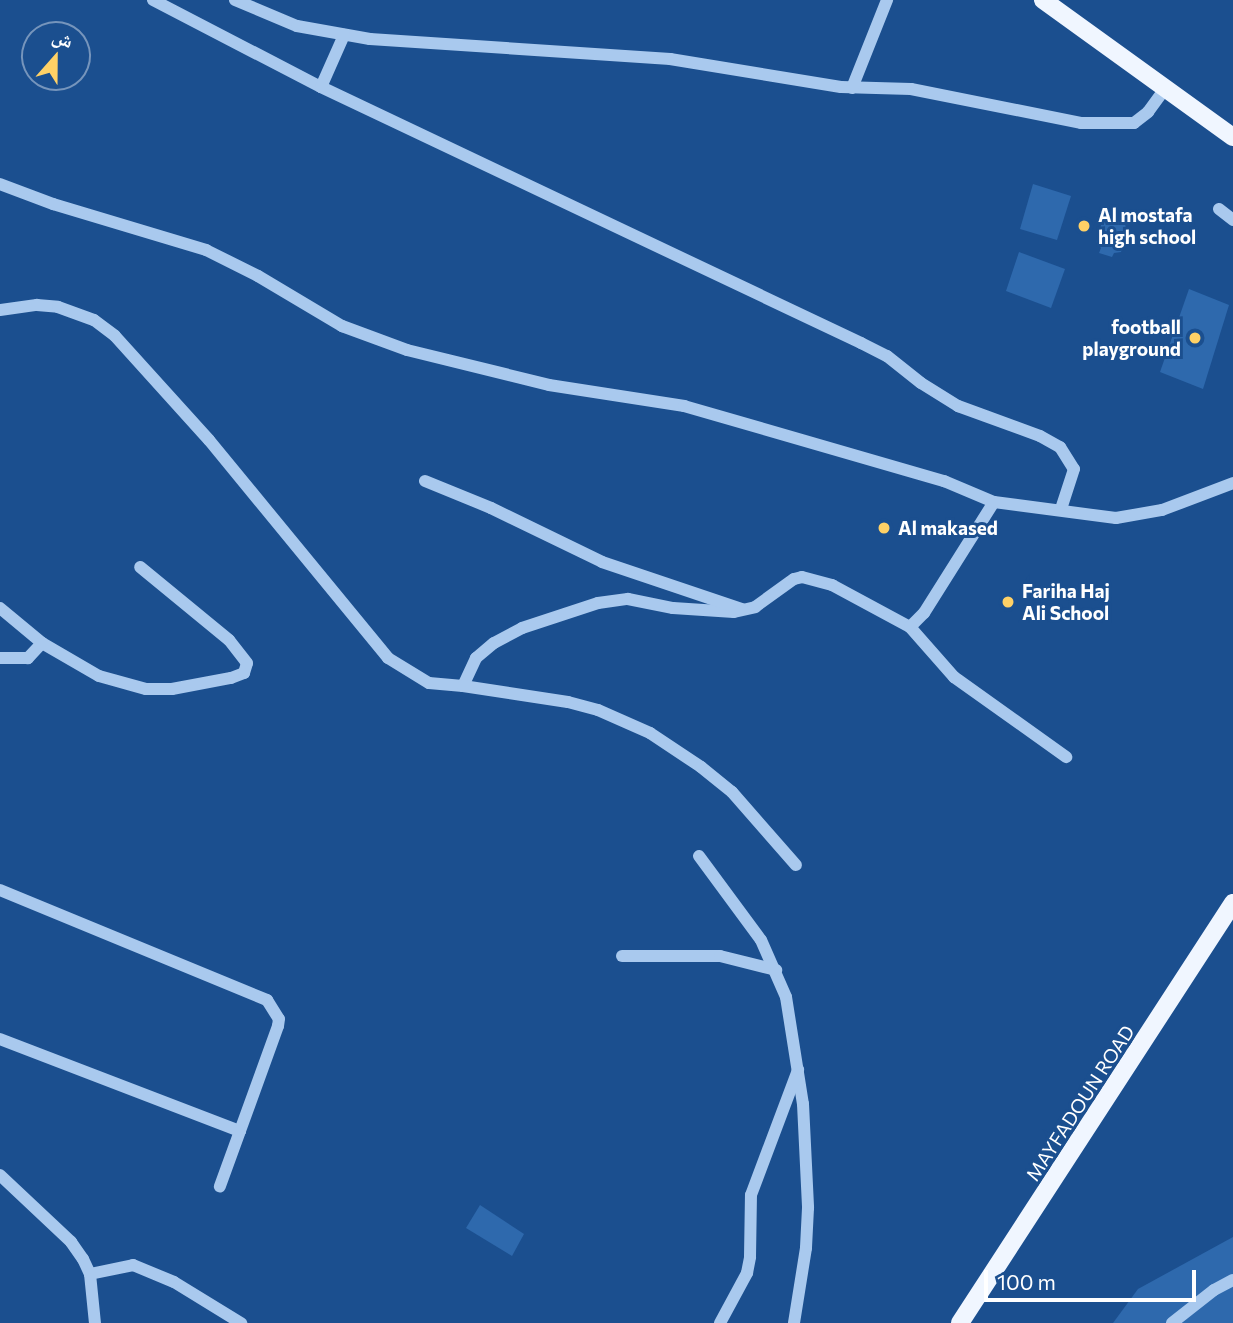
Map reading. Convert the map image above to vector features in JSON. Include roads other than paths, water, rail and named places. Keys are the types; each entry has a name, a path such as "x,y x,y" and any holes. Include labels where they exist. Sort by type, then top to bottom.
{"main road":[{"path":"1042,0 1233,137"},
{"name":"MAYFADOUN ROAD","path":"960,1323 1233,903"}],"street":[{"path":"153,0 321,87 887,356 921,383 958,406 1013,425 1060,447 1074,469 1061,509"},
{"path":"235,0 297,26 370,39 670,58 852,88 911,89 1081,123 1118,125 1142,118 1166,87"},
{"path":"852,88 887,0"},
{"path":"321,87 344,35"},
{"path":"0,184 53,204 206,250 258,276 342,326 407,350 549,385 684,406 944,481 995,502 1116,518 1162,510 1233,482"},
{"path":"1219,209 1233,220"},
{"path":"0,310 37,305 76,311 115,336 209,440 388,657 429,683 568,702 598,710 650,733 701,767 732,792 796,865"},
{"path":"425,481 547,534 602,562 744,609"},
{"path":"910,627 924,613 995,502"},
{"path":"0,608 43,643 99,676 146,689 172,689 224,680 244,673 247,663 229,640 140,567"},
{"path":"463,686 476,658 494,643 522,628 598,603 628,598 713,612 744,609 755,607 794,579 802,577 832,585 910,627 954,677 1066,757"},
{"path":"0,658 28,658 43,643"},
{"path":"699,856 761,940 786,997 798,1070 808,1208 806,1248 794,1323"},
{"path":"0,890 267,1000 279,1018 278,1026 220,1186"},
{"path":"622,956 720,956 776,970"},
{"path":"0,1039 240,1131"},
{"path":"720,1323 747,1273 750,1257 751,1195 798,1070"},
{"path":"0,1175 71,1242 90,1274 95,1323"},
{"path":"90,1274 133,1265 174,1282 242,1323"},
{"path":"1172,1323 1233,1280"}],"place":[{"name":"Al mostafa high school","path":"1084,226"},
{"name":"football playground","path":"1195,338"},
{"name":"Al makased","path":"884,528"},
{"name":"Fariha Haj Ali School","path":"1008,602"}]}
